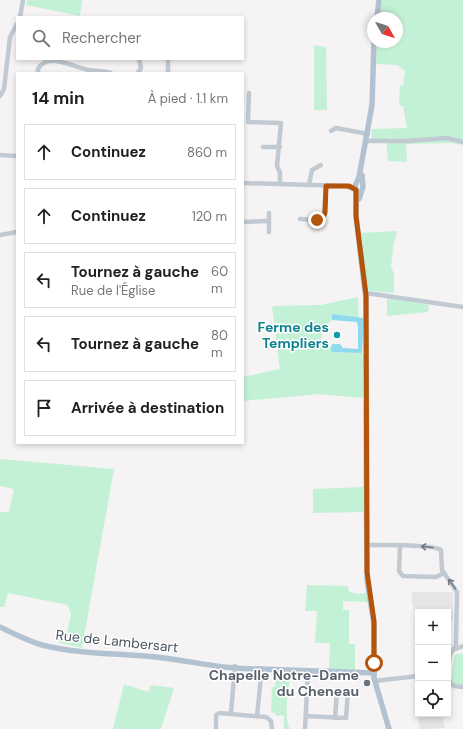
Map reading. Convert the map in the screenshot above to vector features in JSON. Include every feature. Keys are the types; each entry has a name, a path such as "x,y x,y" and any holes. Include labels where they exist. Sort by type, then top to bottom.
{"main road":[{"path":"378,12 379,0"},
{"path":"374,48 373,102 358,187 357,223 366,293 367,580 374,624 375,681 389,729"},
{"name":"Rue de Lambersart","path":"0,627 36,643 65,650 124,654 234,668 374,673"},
{"name":"Rue de Lambersart","path":"362,673 375,681"}],"street":[{"path":"20,16 23,0"},
{"path":"0,96 5,87 10,35 16,26"},
{"path":"139,60 141,68 139,72"},
{"path":"168,60 168,72"},
{"path":"38,72 40,66 50,61 105,72"},
{"path":"78,72 79,67"},
{"path":"249,93 246,102 248,122 281,123 280,148 277,154 280,184"},
{"path":"331,131 338,128 368,134"},
{"path":"366,141 407,141 449,138 463,142"},
{"path":"263,147 280,148"},
{"path":"0,156 16,156"},
{"path":"310,185 312,170 321,165"},
{"path":"244,183 358,187"},
{"path":"300,219 318,220 324,216 326,186"},
{"path":"268,232 270,213"},
{"path":"244,222 269,221"},
{"path":"0,235 16,232"},
{"path":"366,293 463,307"},
{"path":"367,545 438,548 442,551 442,568 457,592 456,642 454,650 451,654"},
{"path":"400,546 399,570 403,576 436,577 444,573"},
{"path":"454,650 463,646"},
{"path":"231,714 234,668"},
{"path":"305,729 308,671"},
{"path":"375,681 415,676"},
{"path":"257,716 261,677"},
{"path":"449,681 454,686 463,687"},
{"path":"306,716 335,718 346,718 348,692 337,691 335,718"},
{"path":"216,729 217,714 269,718 272,722 272,729"}],"shaded area":[{"path":"412,592 453,592 453,621 451,621 451,609 415,609 415,612 413,611 414,606 412,606"},
{"path":"418,717 443,717 445,728 420,729"}],"green space":[{"path":"27,0 82,0 80,16 26,5"},
{"path":"382,0 463,0 463,145 451,143 406,144 407,162 388,161 386,139 371,139 372,129 407,128 403,106 399,105 400,85 403,85 405,71 397,65 376,64 377,48 403,48 403,12 381,12"},
{"path":"314,45 326,47 327,110 314,110"},
{"path":"397,231 393,248 391,268 394,273 394,293 362,290 357,247 363,246 361,233"},
{"path":"358,297 359,318 332,315 332,320 322,329 321,344 332,346 332,352 364,353 363,398 319,394 244,401 244,377 280,369 272,306 321,305"},
{"path":"387,297 429,305 428,312 387,316"},
{"path":"369,405 369,540 364,540 363,512 313,513 313,489 363,487 363,406"},
{"path":"0,459 114,469 82,648 59,643 62,632 67,633 71,615 68,605 8,593 4,607 0,607 0,512 9,512 14,489 0,486"},
{"path":"307,585 348,586 349,592 359,594 366,593 368,602 343,601 343,610 349,610 349,644 355,644 355,670 329,669 330,643 315,643 317,611 305,611"},
{"path":"456,654 463,654 463,685 455,685 451,681 454,657"},
{"path":"276,675 290,675 287,717 290,729 284,729 284,715 276,716 275,713 271,712 272,687 275,687"},
{"path":"124,684 148,692 151,685 174,688 161,729 113,729"}],"water":[{"path":"332,314 364,318 362,353 331,352 332,344 340,344 343,348 358,349 357,322 332,320"}],"place":[{"name":"Ferme des Templiers","path":"337,335"},
{"name":"Chapelle Notre-Dame du Cheneau","path":"367,683"}],"route":[{"path":"317,220 322,219 325,213 326,186 349,186 356,190 356,216 366,295 367,572 368,588 374,621 374,663"}]}
